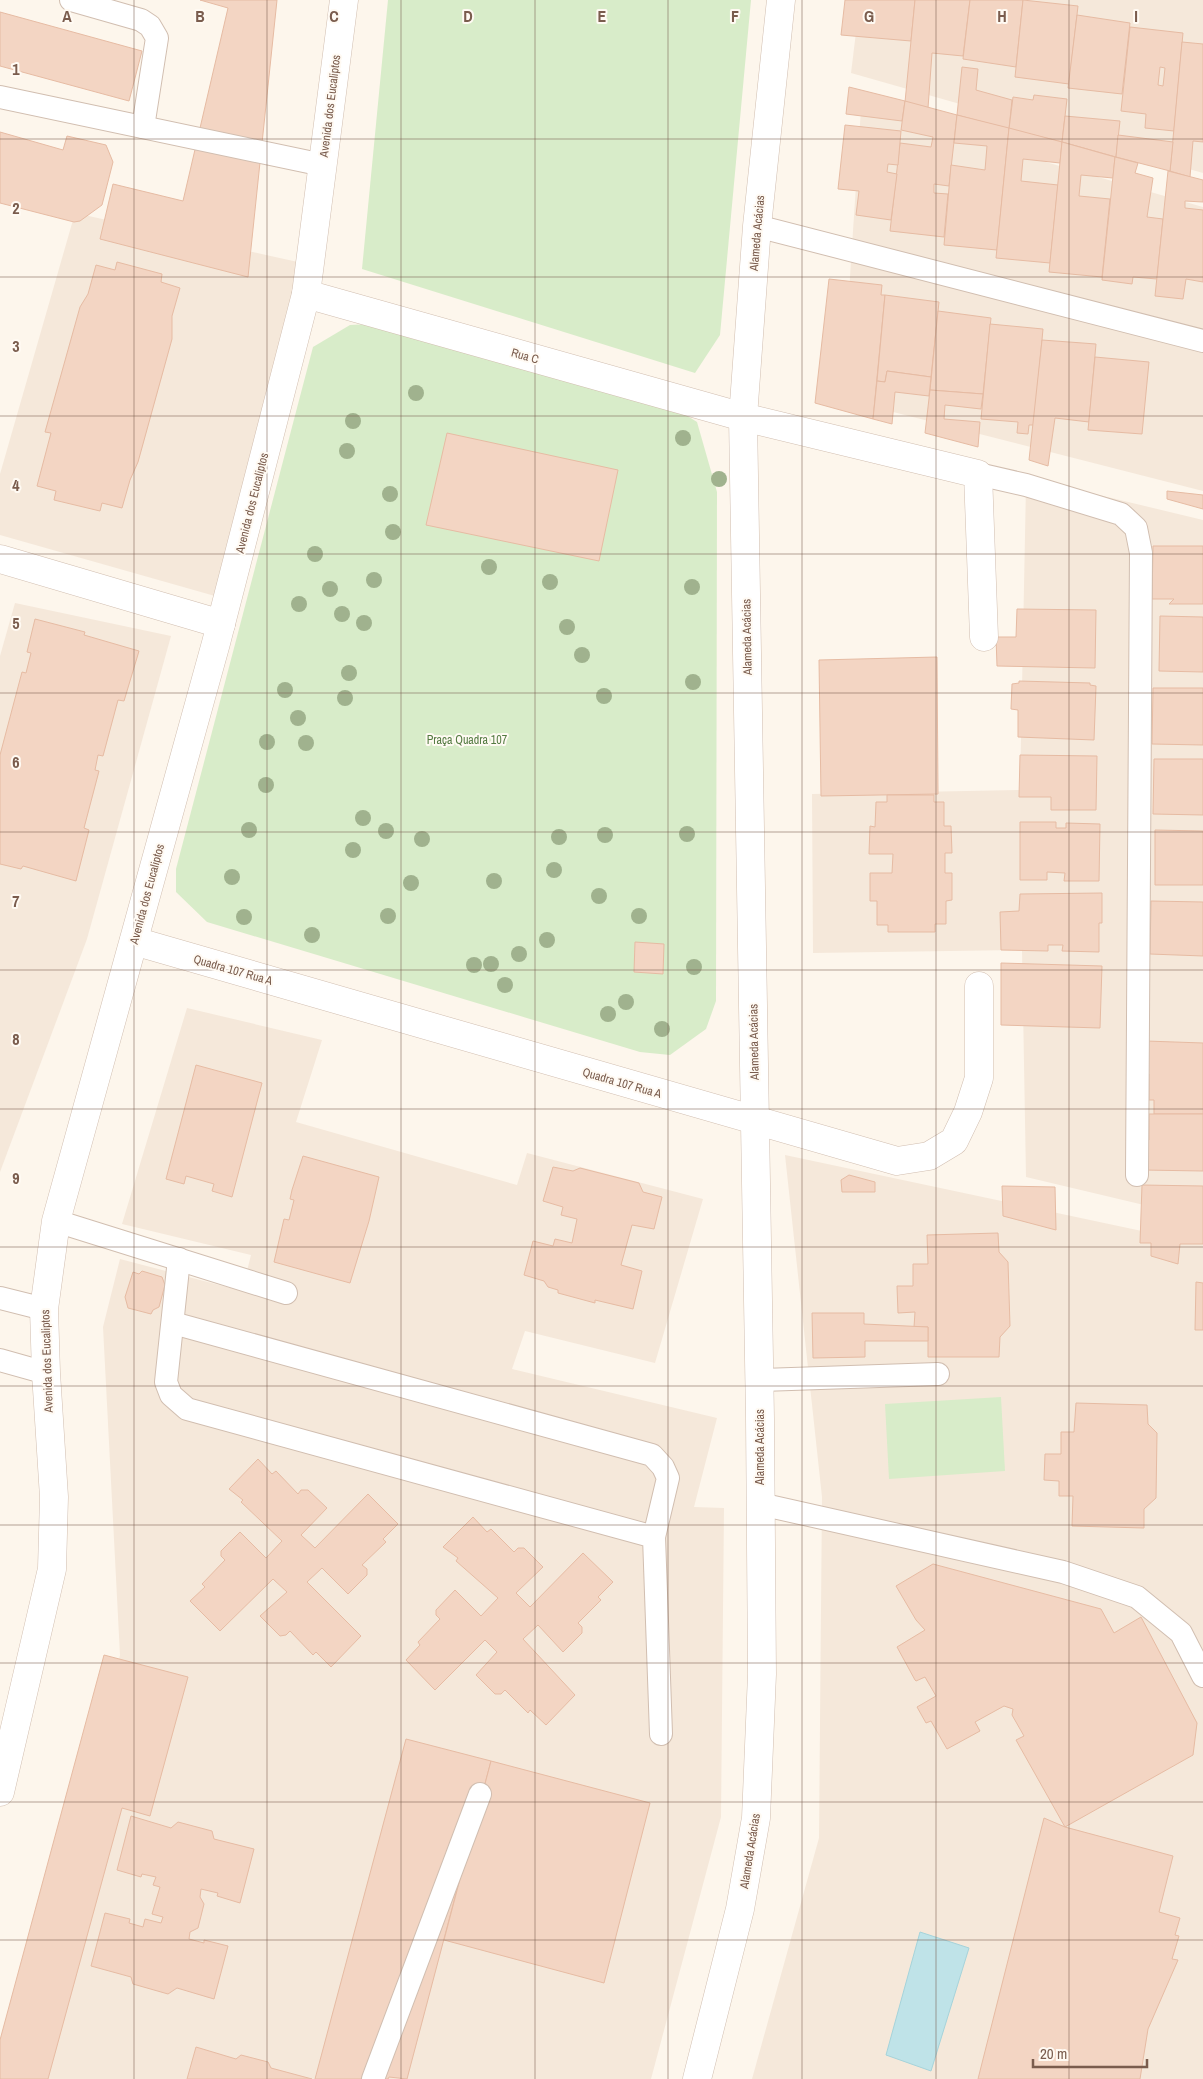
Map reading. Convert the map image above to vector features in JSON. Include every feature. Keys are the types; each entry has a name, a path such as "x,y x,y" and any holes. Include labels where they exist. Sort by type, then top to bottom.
{"street":[{"name":"Avenida dos Eucaliptos","path":"0,1792 52,1569 54,1497 44,1309 56,1221 221,624 306,294 344,0"},
{"name":"Alameda Acácias","path":"697,2079 740,1909 756,1818 762,1674 760,1380 743,417 757,226 781,0"},
{"name":"Rua C","path":"306,294 743,417 978,474"},
{"path":"978,474 984,636"},
{"path":"0,559 221,624"},
{"name":"Quadra 107 Rua A","path":"134,941 897,1161 929,1156 954,1141 968,1112 979,1078 979,986"}],"lane":[{"path":"70,0 141,20 150,26 157,38 143,127"},
{"path":"0,97 323,165"},
{"path":"757,226 1203,341"},
{"path":"978,474 1026,485 1121,514 1136,528 1141,553 1137,1175"},
{"path":"56,1221 286,1293"},
{"path":"179,1259 166,1382 171,1395 187,1409 654,1537"},
{"path":"0,1298 44,1309"},
{"path":"172,1323 652,1455 663,1466 668,1478 654,1537 661,1734"},
{"path":"0,1360 46,1373"},
{"path":"760,1380 938,1374"},
{"path":"760,1504 1063,1572 1137,1597 1182,1633 1203,1676"},
{"path":"372,2079 480,1794"}],"shaded area":[{"path":"860,0 1203,0 1203,173 851,73"},
{"path":"861,109 1203,207 1203,491 842,399"},
{"path":"75,213 307,264 229,600 0,535 0,474"},
{"path":"1016,475 1203,520 1203,1219 1026,1177 1022,950 813,953 812,794 1020,790 1026,485"},
{"path":"15,603 171,636 87,939 0,1172 0,656"},
{"path":"187,1008 322,1040 296,1122 517,1185 527,1153 703,1199 655,1363 525,1331 512,1369 717,1418 694,1507 724,1508 721,1817 651,2079 23,2079 120,1655 103,1327 120,1259 242,1291 251,1255 122,1224"},
{"path":"785,1155 1203,1244 1203,2079 752,2079 819,1838 822,1497"}],"green space":[{"path":"388,0 751,0 720,335 695,373 362,269"},
{"name":"Praça Quadra 107","path":"370,324 670,405 697,422 717,492 716,1001 706,1029 670,1055 640,1052 207,922 176,892 176,869 313,347 350,325"},
{"path":"1001,1397 1005,1471 889,1479 885,1404"}],"water":[{"path":"920,1932 969,1948 931,2071 886,2055"}],"building":[{"path":"200,0 277,0 248,277 100,239 113,184 183,201 228,8"},
{"path":"845,0 915,0 911,41 841,35"},
{"path":"915,0 970,0 963,56 932,53 928,108 905,102"},
{"path":"970,0 1023,0 1016,67 963,59"},
{"path":"1023,0 1078,6 1069,84 1015,77"},
{"path":"0,12 142,51 129,101 0,66"},
{"path":"1077,15 1130,23 1122,94 1068,88"},
{"path":"1130,27 1183,33 1174,131 1145,128 1146,114 1121,111","holes":["1160,67 1165,68 1163,86 1158,85"]},
{"path":"1182,42 1203,44 1203,142 1193,141 1190,177 1170,171"},
{"path":"962,67 978,69 976,90 1012,100 1009,129 957,115"},
{"path":"849,87 905,101 902,121 846,114"},
{"path":"1034,95 1067,99 1062,142 1009,129 1013,97 1033,100"},
{"path":"905,101 957,115 949,186 934,184 934,193 948,194 944,237 890,231 900,143 931,147 933,137 901,130"},
{"path":"957,115 1009,128 997,250 944,245 951,165 985,170 987,146 954,143"},
{"path":"1065,116 1120,121 1116,157 1062,142"},
{"path":"845,125 901,131 898,165 888,164 887,172 897,174 891,220 856,215 859,191 838,189"},
{"path":"1009,128 1062,142 1060,163 1023,159 1021,181 1058,185 1050,263 996,258"},
{"path":"0,132 63,150 67,136 106,145 113,162 102,205 80,221 74,222 0,203"},
{"path":"1118,135 1173,142 1170,171 1116,157"},
{"path":"1062,142 1115,157 1113,178 1081,175 1079,196 1110,199 1102,277 1049,272"},
{"path":"1115,157 1138,163 1135,173 1153,178 1147,217 1163,219 1157,279 1133,277 1132,284 1102,280"},
{"path":"1168,171 1203,180 1203,202 1185,201 1185,208 1203,210 1203,282 1186,279 1183,299 1155,296"},
{"path":"117,262 162,274 161,282 180,288 172,316 172,339 138,462 130,480 122,508 102,503 100,511 54,500 56,491 37,486 51,433 45,432 80,307 88,294 96,265 115,270"},
{"path":"829,279 882,285 881,295 885,295 873,419 815,403"},
{"path":"885,295 939,302 931,377 887,371 885,382 877,381"},
{"path":"938,311 991,318 983,394 930,390"},
{"path":"990,324 1043,329 1034,425 1029,425 1028,434 1017,433 1018,422 981,419"},
{"path":"1042,340 1096,344 1089,422 1055,418 1048,466 1029,460"},
{"path":"1095,357 1149,362 1142,434 1088,430"},
{"path":"887,371 931,377 929,396 895,392 892,424 873,419 877,381 885,382"},
{"path":"930,390 983,394 981,409 945,405 944,419 980,422 978,447 925,433"},
{"path":"447,433 618,470 599,561 426,525"},
{"path":"1167,491 1203,495 1203,509 1167,499"},
{"path":"1153,546 1203,546 1203,604 1169,604 1174,599 1152,599"},
{"path":"1017,609 1096,610 1095,668 997,666 996,637 1016,637"},
{"path":"1160,616 1203,617 1203,672 1159,671"},
{"path":"35,619 85,632 84,635 139,651 124,701 118,700 103,756 98,755 95,770 99,771 84,828 89,830 76,881 23,866 21,869 0,864 0,755 22,672 26,673 31,653 27,652"},
{"path":"937,657 938,794 821,796 819,660"},
{"path":"1019,681 1090,683 1090,685 1096,686 1094,740 1018,737 1018,710 1011,709 1012,684 1019,683"},
{"path":"1153,688 1203,688 1203,745 1152,744"},
{"path":"1020,755 1097,756 1096,810 1051,810 1051,797 1019,797"},
{"path":"1154,759 1203,759 1203,815 1153,814"},
{"path":"887,795 934,795 934,802 944,802 944,826 951,826 952,853 945,853 945,873 952,873 952,900 946,901 946,924 935,924 935,932 888,932 888,925 877,925 877,901 870,901 870,873 892,873 893,854 869,854 870,826 875,827 876,802 887,802"},
{"path":"1020,822 1056,822 1056,828 1066,828 1066,823 1100,824 1099,881 1064,881 1065,873 1047,872 1047,880 1020,880"},
{"path":"1155,830 1203,831 1203,885 1155,885"},
{"path":"1102,893 1102,923 1099,923 1099,952 1062,951 1063,945 1048,945 1048,951 1001,950 1000,912 1019,911 1020,894"},
{"path":"1151,901 1203,902 1203,956 1150,954"},
{"path":"635,942 664,944 663,974 634,972"},
{"path":"1001,963 1102,966 1100,1028 1001,1025"},
{"path":"1146,1041 1203,1043 1203,1114 1154,1114 1154,1100 1149,1100 1149,1074 1145,1075"},
{"path":"196,1065 262,1083 232,1197 212,1191 214,1184 186,1176 184,1184 166,1179"},
{"path":"1149,1114 1203,1114 1203,1171 1143,1170 1144,1139 1149,1140"},
{"path":"303,1156 379,1177 369,1221 350,1283 274,1262 284,1219 289,1220 294,1200 290,1199"},
{"path":"553,1167 573,1171 580,1168 639,1183 643,1192 662,1197 654,1229 632,1225 621,1265 642,1271 633,1309 595,1300 595,1303 558,1293 558,1290 548,1287 544,1281 524,1275 533,1241 553,1246 555,1239 572,1243 577,1219 561,1215 563,1207 543,1201"},
{"path":"849,1175 875,1182 875,1192 842,1192 841,1180"},
{"path":"1142,1185 1203,1186 1203,1244 1180,1244 1178,1264 1151,1256 1151,1243 1140,1243"},
{"path":"1002,1186 1055,1187 1056,1230 1003,1216"},
{"path":"998,1233 999,1252 1008,1262 1010,1326 1000,1337 999,1357 928,1357 928,1327 914,1327 915,1312 898,1313 897,1286 913,1286 913,1264 928,1264 927,1235"},
{"path":"142,1271 162,1277 165,1285 159,1307 153,1310 151,1314 128,1308 125,1297 133,1272 139,1274"},
{"path":"1196,1282 1203,1283 1203,1330 1195,1330"},
{"path":"812,1313 864,1313 864,1324 928,1327 928,1341 865,1341 865,1357 813,1358"},
{"path":"1076,1403 1147,1405 1148,1424 1157,1433 1156,1498 1144,1509 1144,1528 1072,1526 1073,1496 1059,1496 1059,1481 1044,1480 1045,1454 1061,1454 1061,1432 1074,1432"},
{"path":"258,1459 272,1474 276,1471 298,1494 301,1490 308,1490 327,1508 301,1535 315,1548 368,1494 398,1524 383,1539 386,1542 362,1565 367,1569 367,1575 348,1594 322,1568 307,1582 361,1636 331,1667 316,1652 313,1655 290,1631 286,1635 280,1636 260,1616 287,1592 273,1579 220,1631 190,1601 205,1587 202,1584 225,1560 221,1556 221,1551 240,1532 266,1558 282,1541 241,1502 243,1500 229,1489"},
{"path":"473,1517 487,1532 491,1529 514,1552 518,1548 524,1548 543,1567 516,1593 530,1607 583,1553 613,1582 598,1597 601,1600 578,1623 582,1627 582,1633 563,1652 538,1625 523,1639 575,1695 546,1725 530,1710 528,1713 505,1690 501,1694 495,1694 476,1675 497,1652 485,1640 435,1690 406,1660 420,1645 418,1642 440,1619 436,1615 436,1610 455,1590 481,1616 498,1598 456,1561 458,1558 443,1547"},
{"path":"933,1564 1101,1609 1114,1633 1141,1617 1197,1723 1193,1755 1065,1827 1016,1740 1024,1736 1012,1715 1013,1709 1004,1706 975,1722 980,1731 947,1749 931,1721 926,1723 917,1707 936,1696 925,1677 915,1680 897,1647 925,1630 916,1620 896,1586"},
{"path":"104,1655 188,1677 150,1816 122,1808 48,2079 0,2079 0,2040"},
{"path":"406,1739 491,1761 407,2079 389,2077 388,2079 315,2079"},
{"path":"491,1761 650,1803 604,1983 444,1940"},
{"path":"131,1816 171,1828 178,1822 212,1831 214,1839 254,1849 240,1903 217,1896 218,1893 201,1889 200,1897 204,1904 198,1928 190,1932 189,1939 204,1943 204,1940 228,1946 214,1999 177,1988 168,1994 133,1984 131,1977 91,1966 105,1913 130,1919 129,1923 143,1927 145,1919 161,1923 163,1917 152,1914 160,1887 153,1885 156,1877 142,1874 141,1877 117,1870"},
{"path":"1044,1818 1065,1827 1173,1856 1159,1912 1180,1918 1175,1935 1179,1936 1172,1959 1178,1960 1148,2029 1140,2079 978,2079"},
{"path":"196,2047 236,2059 241,2055 268,2062 271,2068 312,2079 187,2079"}]}
